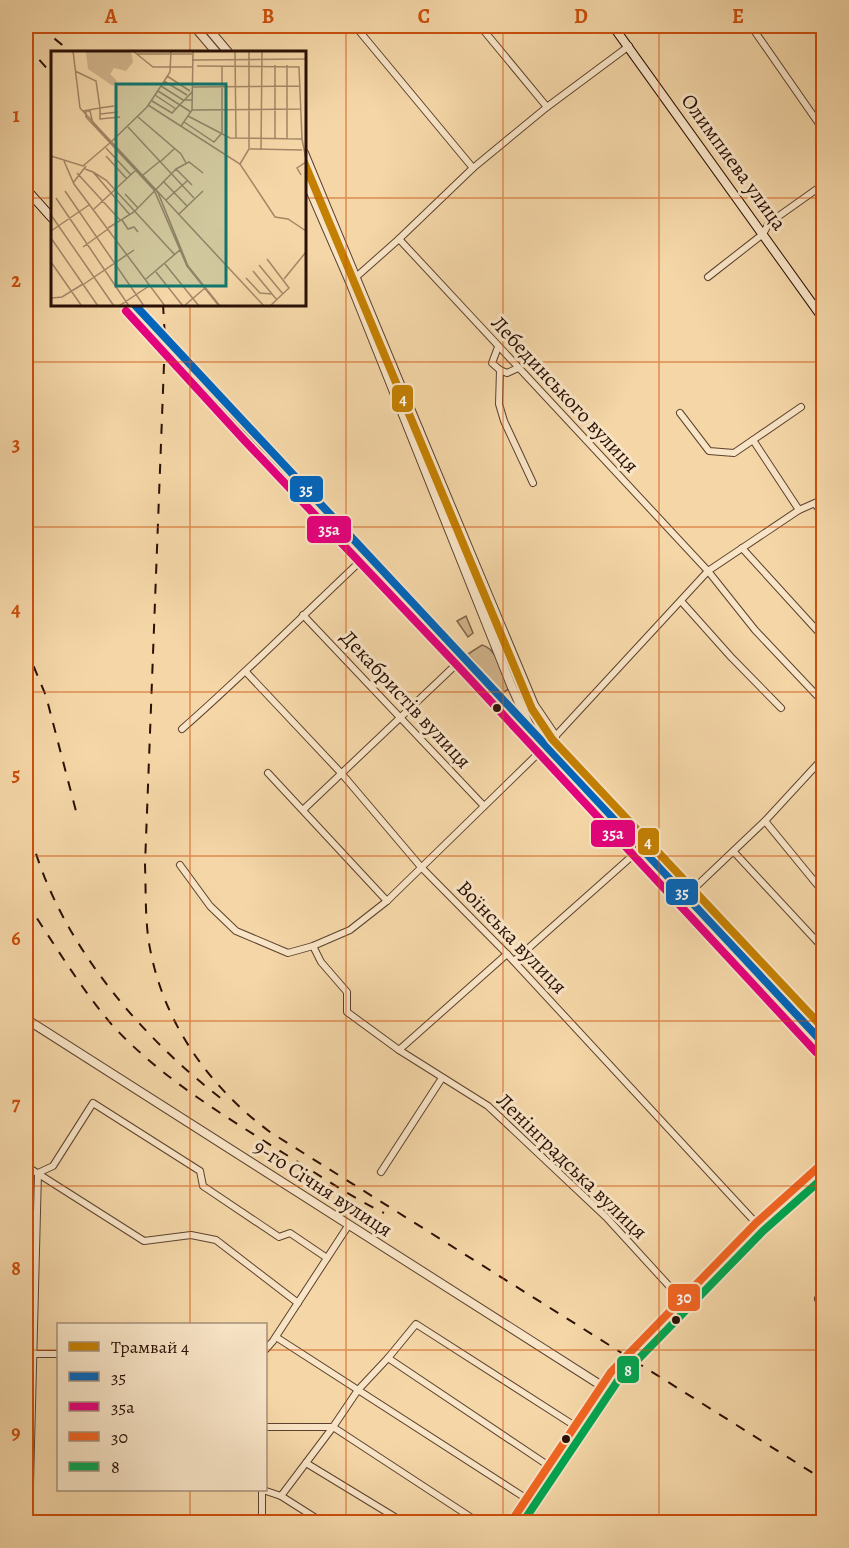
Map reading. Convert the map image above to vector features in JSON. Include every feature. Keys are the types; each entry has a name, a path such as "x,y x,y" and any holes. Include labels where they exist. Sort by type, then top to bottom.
{"main road":[{"name":"Олимпиева улица","path":"613,26 824,320"},
{"path":"26,189 51,217"},
{"path":"136,306 464,657 544,747 824,1045"}],"street":[{"path":"194,26 215,51"},
{"path":"206,26 227,51"},
{"path":"355,26 473,168"},
{"path":"480,26 547,107"},
{"path":"751,26 824,131"},
{"path":"352,280 399,239 473,168 547,107 629,46"},
{"path":"306,158 413,444 511,685 534,734"},
{"path":"306,180 419,430 534,705 555,736"},
{"path":"708,277 764,234 769,223 824,183"},
{"name":"Лебединського вулиця","path":"399,239 708,571 755,630 824,703"},
{"path":"498,347 492,363 507,373 518,368"},
{"path":"500,370 499,404 504,421 533,483"},
{"path":"680,412 709,451 734,453 801,407"},
{"path":"413,444 419,430"},
{"path":"753,440 799,510"},
{"path":"180,865 210,906 236,931 288,953 313,946 350,930 387,901 555,736 708,571 799,510 824,499"},
{"path":"815,504 824,515"},
{"path":"742,548 824,638"},
{"path":"182,729 246,672 367,555"},
{"path":"681,601 730,657 781,708"},
{"name":"Декабристів вулиця","path":"303,615 484,806"},
{"path":"304,810 464,657"},
{"name":"Воїнська вулиця","path":"246,672 342,774 421,867 507,954 756,1223"},
{"path":"685,897 765,821 824,757"},
{"path":"268,773 387,901"},
{"path":"765,821 824,893"},
{"path":"514,962 640,849"},
{"path":"734,852 824,949"},
{"name":"Ленінградська вулиця","path":"313,946 321,962 347,992 346,1012 399,1050 488,1106 606,1217 681,1299"},
{"path":"399,1050 507,954"},
{"name":"9-го Січня вулиця","path":"26,1019 602,1386"},
{"path":"381,1172 442,1078"},
{"path":"38,1173 53,1166 93,1103 200,1170 203,1186 279,1237 290,1233 327,1258"},
{"path":"511,1522 611,1372 756,1223 824,1162"},
{"path":"26,1166 144,1241 191,1235 216,1240 298,1303"},
{"path":"29,1522 29,1354 38,1173"},
{"path":"267,1348 348,1226"},
{"path":"281,1496 358,1390 416,1324 575,1426"},
{"path":"276,1337 527,1499"},
{"path":"29,1354 57,1354"},
{"path":"388,1358 549,1466"},
{"path":"267,1427 333,1427 478,1522"},
{"path":"306,1463 403,1522"},
{"path":"262,1491 262,1522"},
{"path":"265,1491 281,1496 322,1522"}],"shaded area":[{"path":"466,616 473,633 468,637 457,621"},
{"path":"482,645 488,647 499,663 509,689 502,693 468,654"}],"railway":[{"path":"39,26 70,51"},
{"path":"26,45 51,73"},
{"path":"163,306 165,338 145,865 146,914 155,972 165,999 191,1050 227,1094 270,1132 824,1480"},
{"path":"26,648 46,696 77,815"},
{"path":"26,815 37,857 53,898 74,937 99,974 157,1042 223,1100"},
{"path":"26,902 78,981 101,1011 113,1026 152,1063 195,1096 240,1126 384,1213"}],"tram line":[{"name":"4","path":"306,167 532,709 552,739 824,1029"}],"transit line":[{"name":"35","path":"136,306 824,1044"},
{"name":"35а","path":"126,311 816,1052"},
{"name":"30","path":"511,1522 611,1372 756,1223 824,1162"},
{"name":"8","path":"523,1522 619,1379 763,1231 824,1177"}]}
